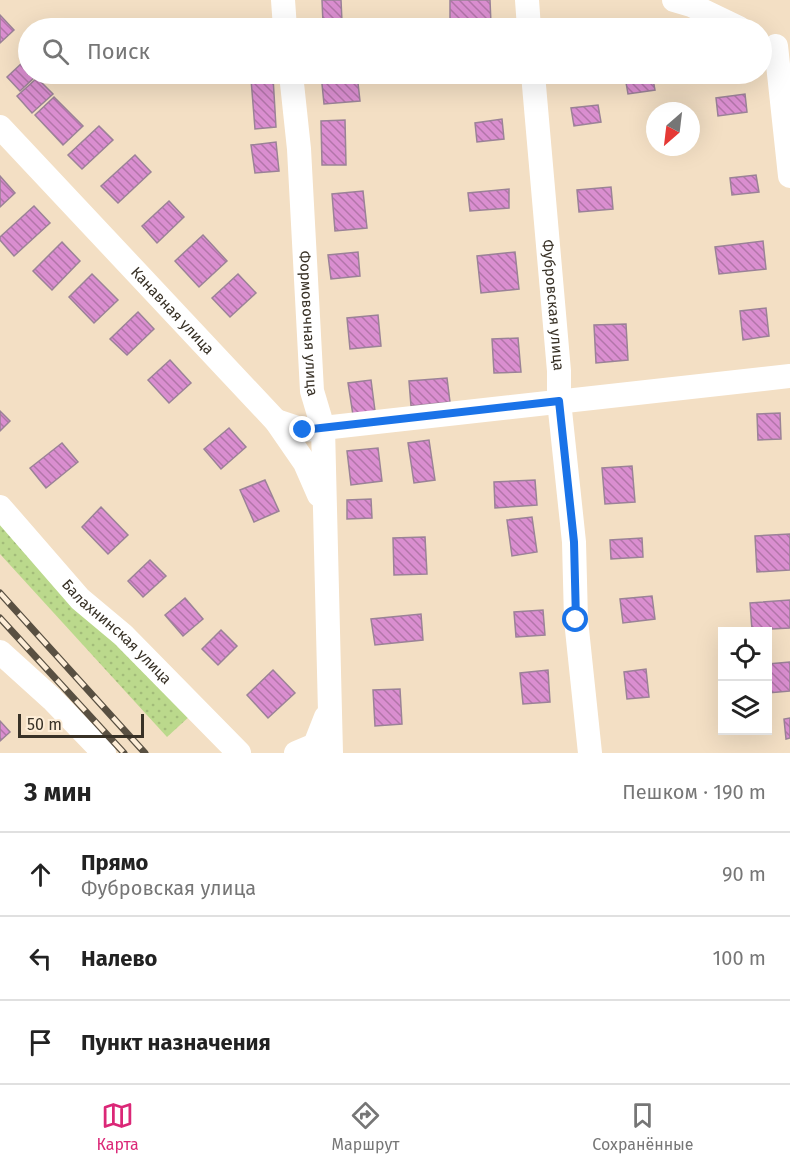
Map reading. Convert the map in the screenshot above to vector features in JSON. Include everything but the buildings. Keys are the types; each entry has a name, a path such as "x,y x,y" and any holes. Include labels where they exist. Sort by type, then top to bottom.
{"street":[{"path":"284,0 285,18"},
{"path":"527,0 528,18"},
{"path":"674,0 718,18"},
{"path":"776,43 790,176"},
{"name":"Формовочная улица","path":"292,84 305,229 312,391 323,428 328,712 331,753"},
{"name":"Фубровская улица","path":"534,84 559,371 559,401 574,542 576,620 590,753"},
{"name":"Канавная улица","path":"0,127 276,421 306,463 325,508"},
{"path":"276,421 303,430 790,376"},
{"name":"Балахнинская улица","path":"0,507 80,599 123,634 239,753"},
{"path":"0,652 52,699 104,753"},
{"path":"296,753 315,745 328,712"}],"green space":[{"path":"0,517 191,715 167,737 0,554"}],"railway":[{"path":"0,593 145,753"},
{"path":"0,618 124,753"}],"route":[{"path":"303,430 559,401 574,542 576,620"}]}
